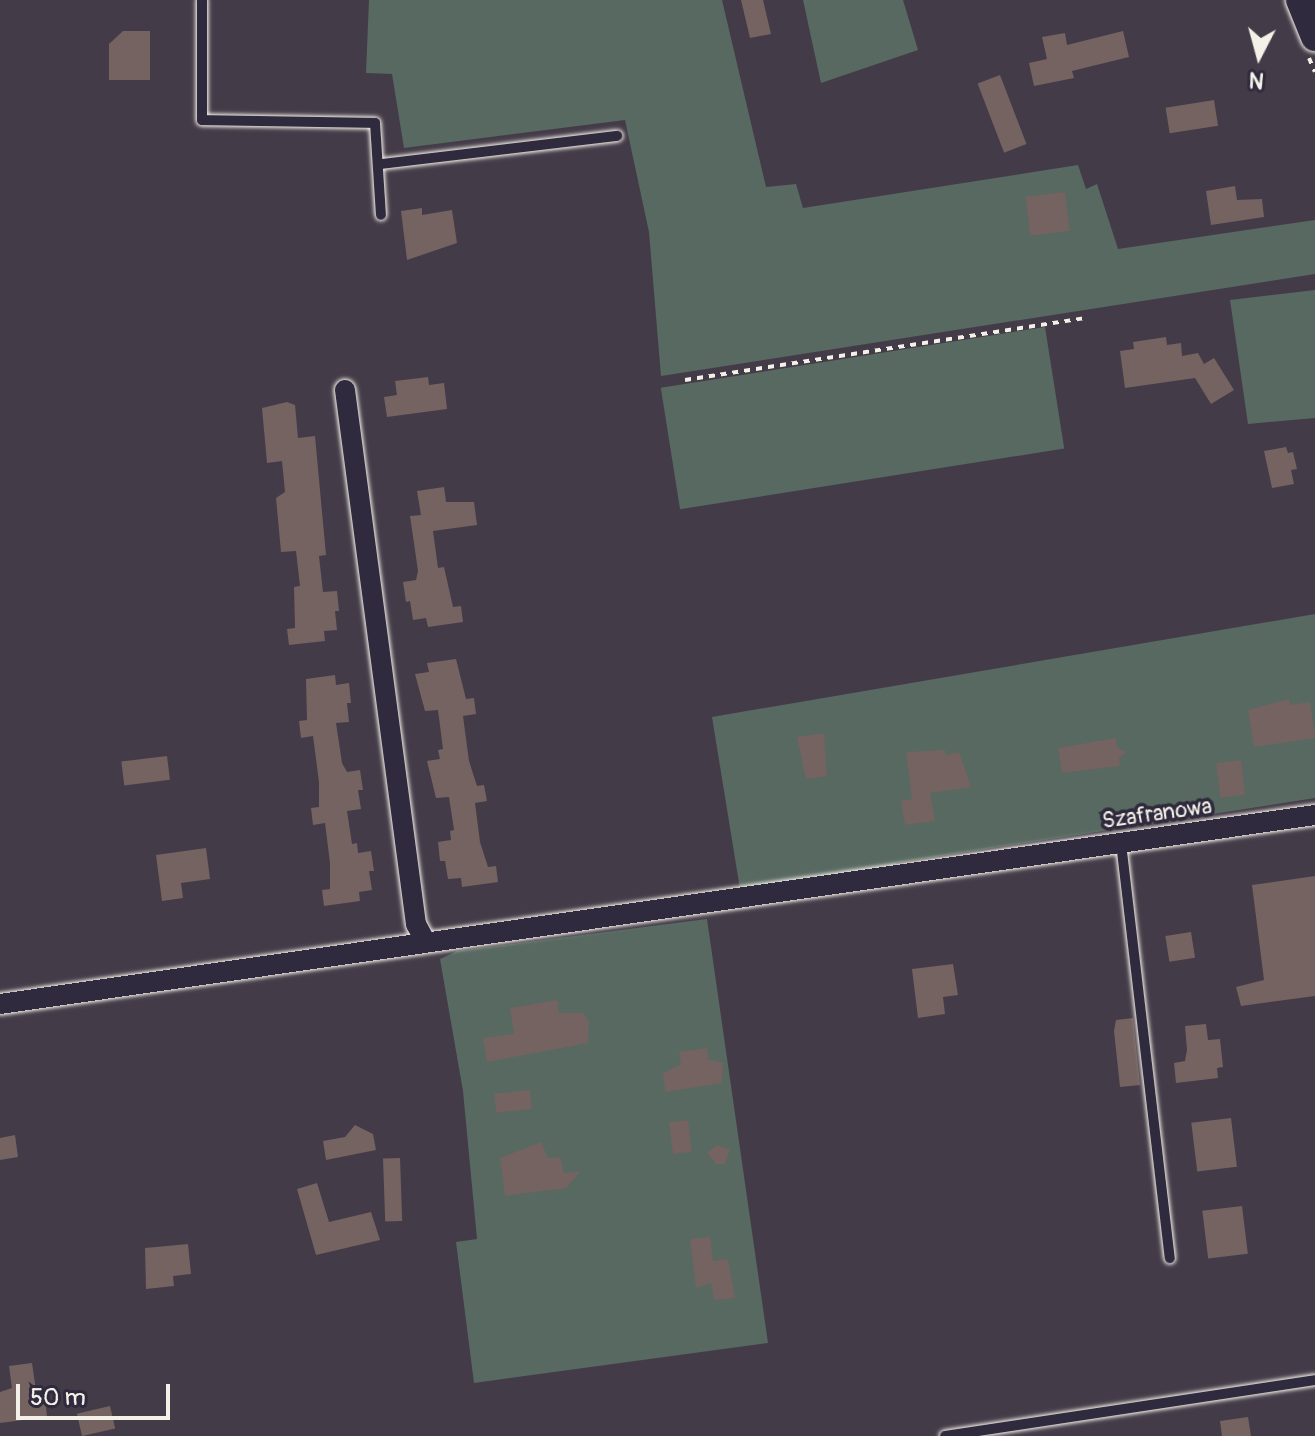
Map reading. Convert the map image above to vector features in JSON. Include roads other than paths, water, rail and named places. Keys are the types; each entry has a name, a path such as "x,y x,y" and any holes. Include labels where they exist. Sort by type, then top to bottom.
{"street":[{"path":"1300,0 1315,37"},
{"path":"345,390 416,924 426,943"},
{"name":"Szafranowa","path":"0,1004 1315,815"}],"lane":[{"path":"202,0 202,120 375,123 381,164 381,215"},
{"path":"381,164 617,136"},
{"path":"1121,843 1170,1258"},
{"path":"945,1436 1315,1380"}]}
